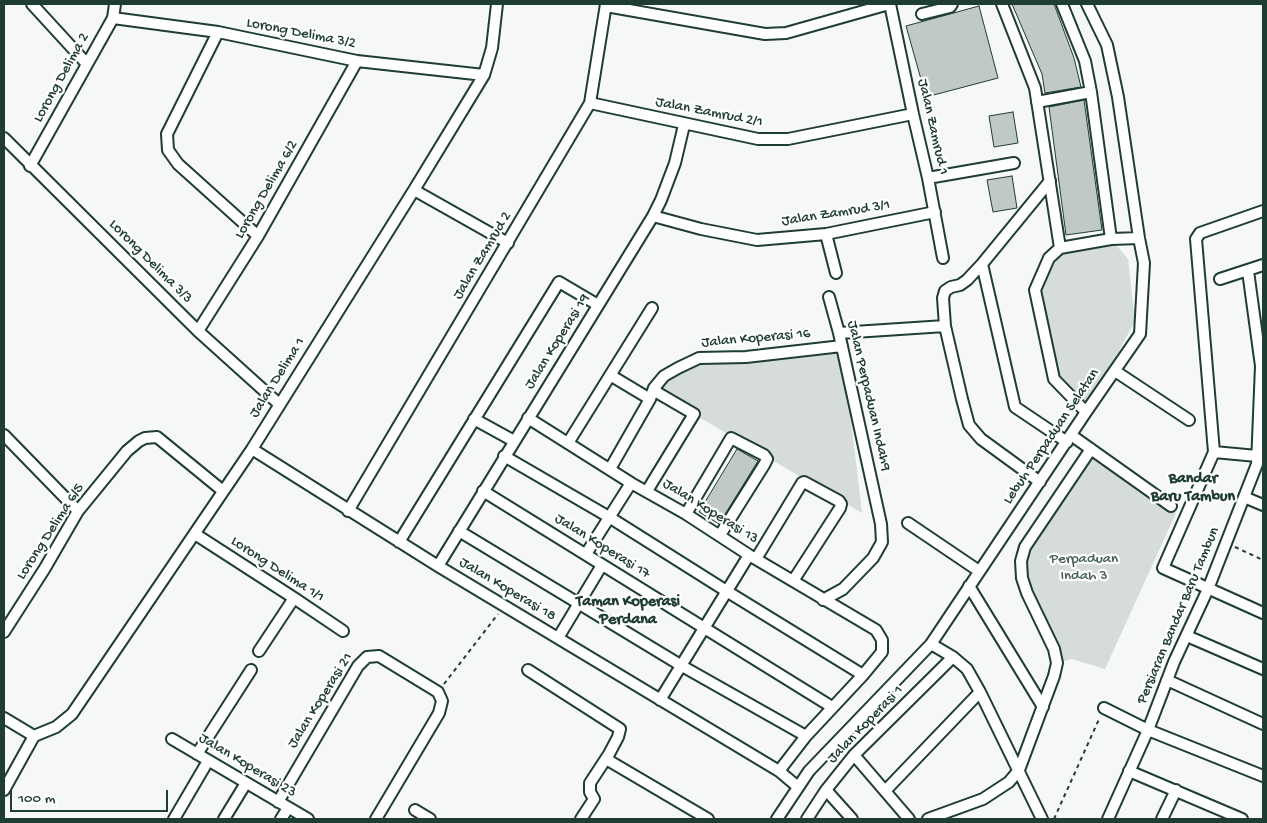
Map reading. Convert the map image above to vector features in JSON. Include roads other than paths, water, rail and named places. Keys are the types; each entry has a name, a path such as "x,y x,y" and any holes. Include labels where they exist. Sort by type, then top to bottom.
{"street":[{"path":"32,4 87,64"},
{"name":"Lorong Delima 2","path":"30,166 112,18 116,4"},
{"name":"Jalan Delima 1","path":"34,736 56,727 72,714 252,449 484,75 492,48 497,4"},
{"path":"606,5 765,34 786,33 890,4"},
{"name":"Jalan Zamrud 1","path":"890,4 928,178 943,258"},
{"path":"922,14 950,7 952,4"},
{"path":"1002,4 1035,88 1060,248"},
{"path":"1062,4 1085,62 1091,92 1111,239"},
{"name":"Lebuh Perpaduan Selatan","path":"777,819 809,771 931,644 1140,334 1144,263 1118,97 1107,45 1087,4"},
{"name":"Jalan Zamrud 2","path":"348,511 590,103 606,5"},
{"name":"Lorong Delima 3/2","path":"112,18 218,32 357,61 484,75"},
{"path":"218,32 167,134 168,150 178,164 258,236"},
{"name":"Lorong Delima 6/2","path":"198,331 258,236 357,61"},
{"path":"1037,102 1091,92"},
{"name":"Jalan Zamrud 2/1","path":"590,103 684,125 758,139 788,139 913,114"},
{"name":"Jalan Koperasi 19","path":"438,566 661,200 675,163 684,125"},
{"name":"Lorong Delima 3/3","path":"4,138 30,166 198,331 279,404"},
{"path":"928,178 1014,162"},
{"path":"1040,482 981,439 970,425 945,326 943,298 945,291 951,287 960,286 982,264 1050,181"},
{"path":"414,190 508,243"},
{"path":"1263,211 1200,233 1196,238 1214,452 1163,568 1263,613"},
{"name":"Jalan Zamrud 3/1","path":"652,216 701,229 757,240 826,234 935,212"},
{"path":"826,234 836,273"},
{"path":"1086,412 1054,379 1036,290 1049,258 1060,248 1111,239 1139,238"},
{"path":"982,264 1015,407 1091,449 1171,506"},
{"path":"1220,279 1263,266"},
{"name":"Persiaran Bandar Baru Tambun","path":"1108,819 1208,588 1257,464 1262,365 1259,321 1248,271"},
{"path":"399,542 559,282 598,305"},
{"name":"Jalan Perpaduan Indah9","path":"823,600 843,589 873,558 882,542 881,524 842,346 828,297"},
{"path":"568,443 652,308"},
{"path":"839,333 945,326"},
{"name":"Jalan Koperasi 16","path":"610,469 650,399 654,388 664,376 699,358 746,357 842,346"},
{"path":"1115,371 1189,420"},
{"path":"610,376 650,399"},
{"path":"647,490 694,414 658,393 654,388"},
{"name":"Jalan Koperasi 13","path":"528,418 823,600 876,630 882,640 882,652 863,676"},
{"path":"474,419 514,441"},
{"path":"4,435 78,511"},
{"name":"Lorong Delima 6/5","path":"4,632 45,568 78,511 127,451 140,441 151,436 163,441 223,491"},
{"path":"686,514 731,438 764,455 767,459 764,465 720,535"},
{"name":"Jalan Koperasi 18","path":"252,449 438,566 779,771 798,787"},
{"path":"928,819 942,817 983,800 1009,782 1019,770 1043,708 1057,663 1054,649 1027,593 1022,578 1021,561 1025,547 1091,449"},
{"path":"1214,452 1257,456"},
{"path":"504,456 609,517 863,676 806,736 779,771"},
{"path":"660,700 728,592 804,482 839,501 841,504 793,581"},
{"path":"586,554 631,483"},
{"name":"Jalan Koperasi 17","path":"483,491 832,708"},
{"path":"1244,497 1263,505"},
{"path":"908,523 979,571"},
{"path":"459,531 682,666 806,736"},
{"name":"Lorong Delima 1/1","path":"195,534 343,631"},
{"path":"558,638 602,566"},
{"path":"969,586 1043,708"},
{"path":"259,651 294,598"},
{"path":"1187,636 1263,669"},
{"path":"931,644 953,657 966,669 980,692 1042,819"},
{"name":"Jalan Koperasi 21","path":"278,802 358,666 367,657 379,656 438,692 442,701 438,713 376,819"},
{"name":"Jalan Koperasi 1","path":"807,819 826,790 854,755 953,657"},
{"path":"197,754 251,670"},
{"path":"528,670 620,729 618,737 606,759 590,783 590,792 594,799 580,819"},
{"path":"1167,680 1263,724"},
{"path":"885,792 980,692"},
{"path":"1104,708 1148,730 1263,776"},
{"path":"4,718 34,736 4,790"},
{"name":"Jalan Koperasi 23","path":"172,739 308,819"},
{"path":"854,755 908,819"},
{"path":"606,759 708,819"},
{"path":"174,819 208,761"},
{"path":"1129,771 1176,790 1221,815 1242,819"},
{"path":"224,819 246,783"},
{"path":"826,790 852,819"},
{"path":"1162,819 1176,790"},
{"path":"281,819 288,808"},
{"path":"415,810 430,819"}],"district":[{"name":"Bandar Baru Tambun","path":"1193,489"},
{"name":"Taman Koperasi Perdana","path":"628,612"}],"park label":[{"name":"Perpaduan Indah 3","path":"1084,568"}]}
